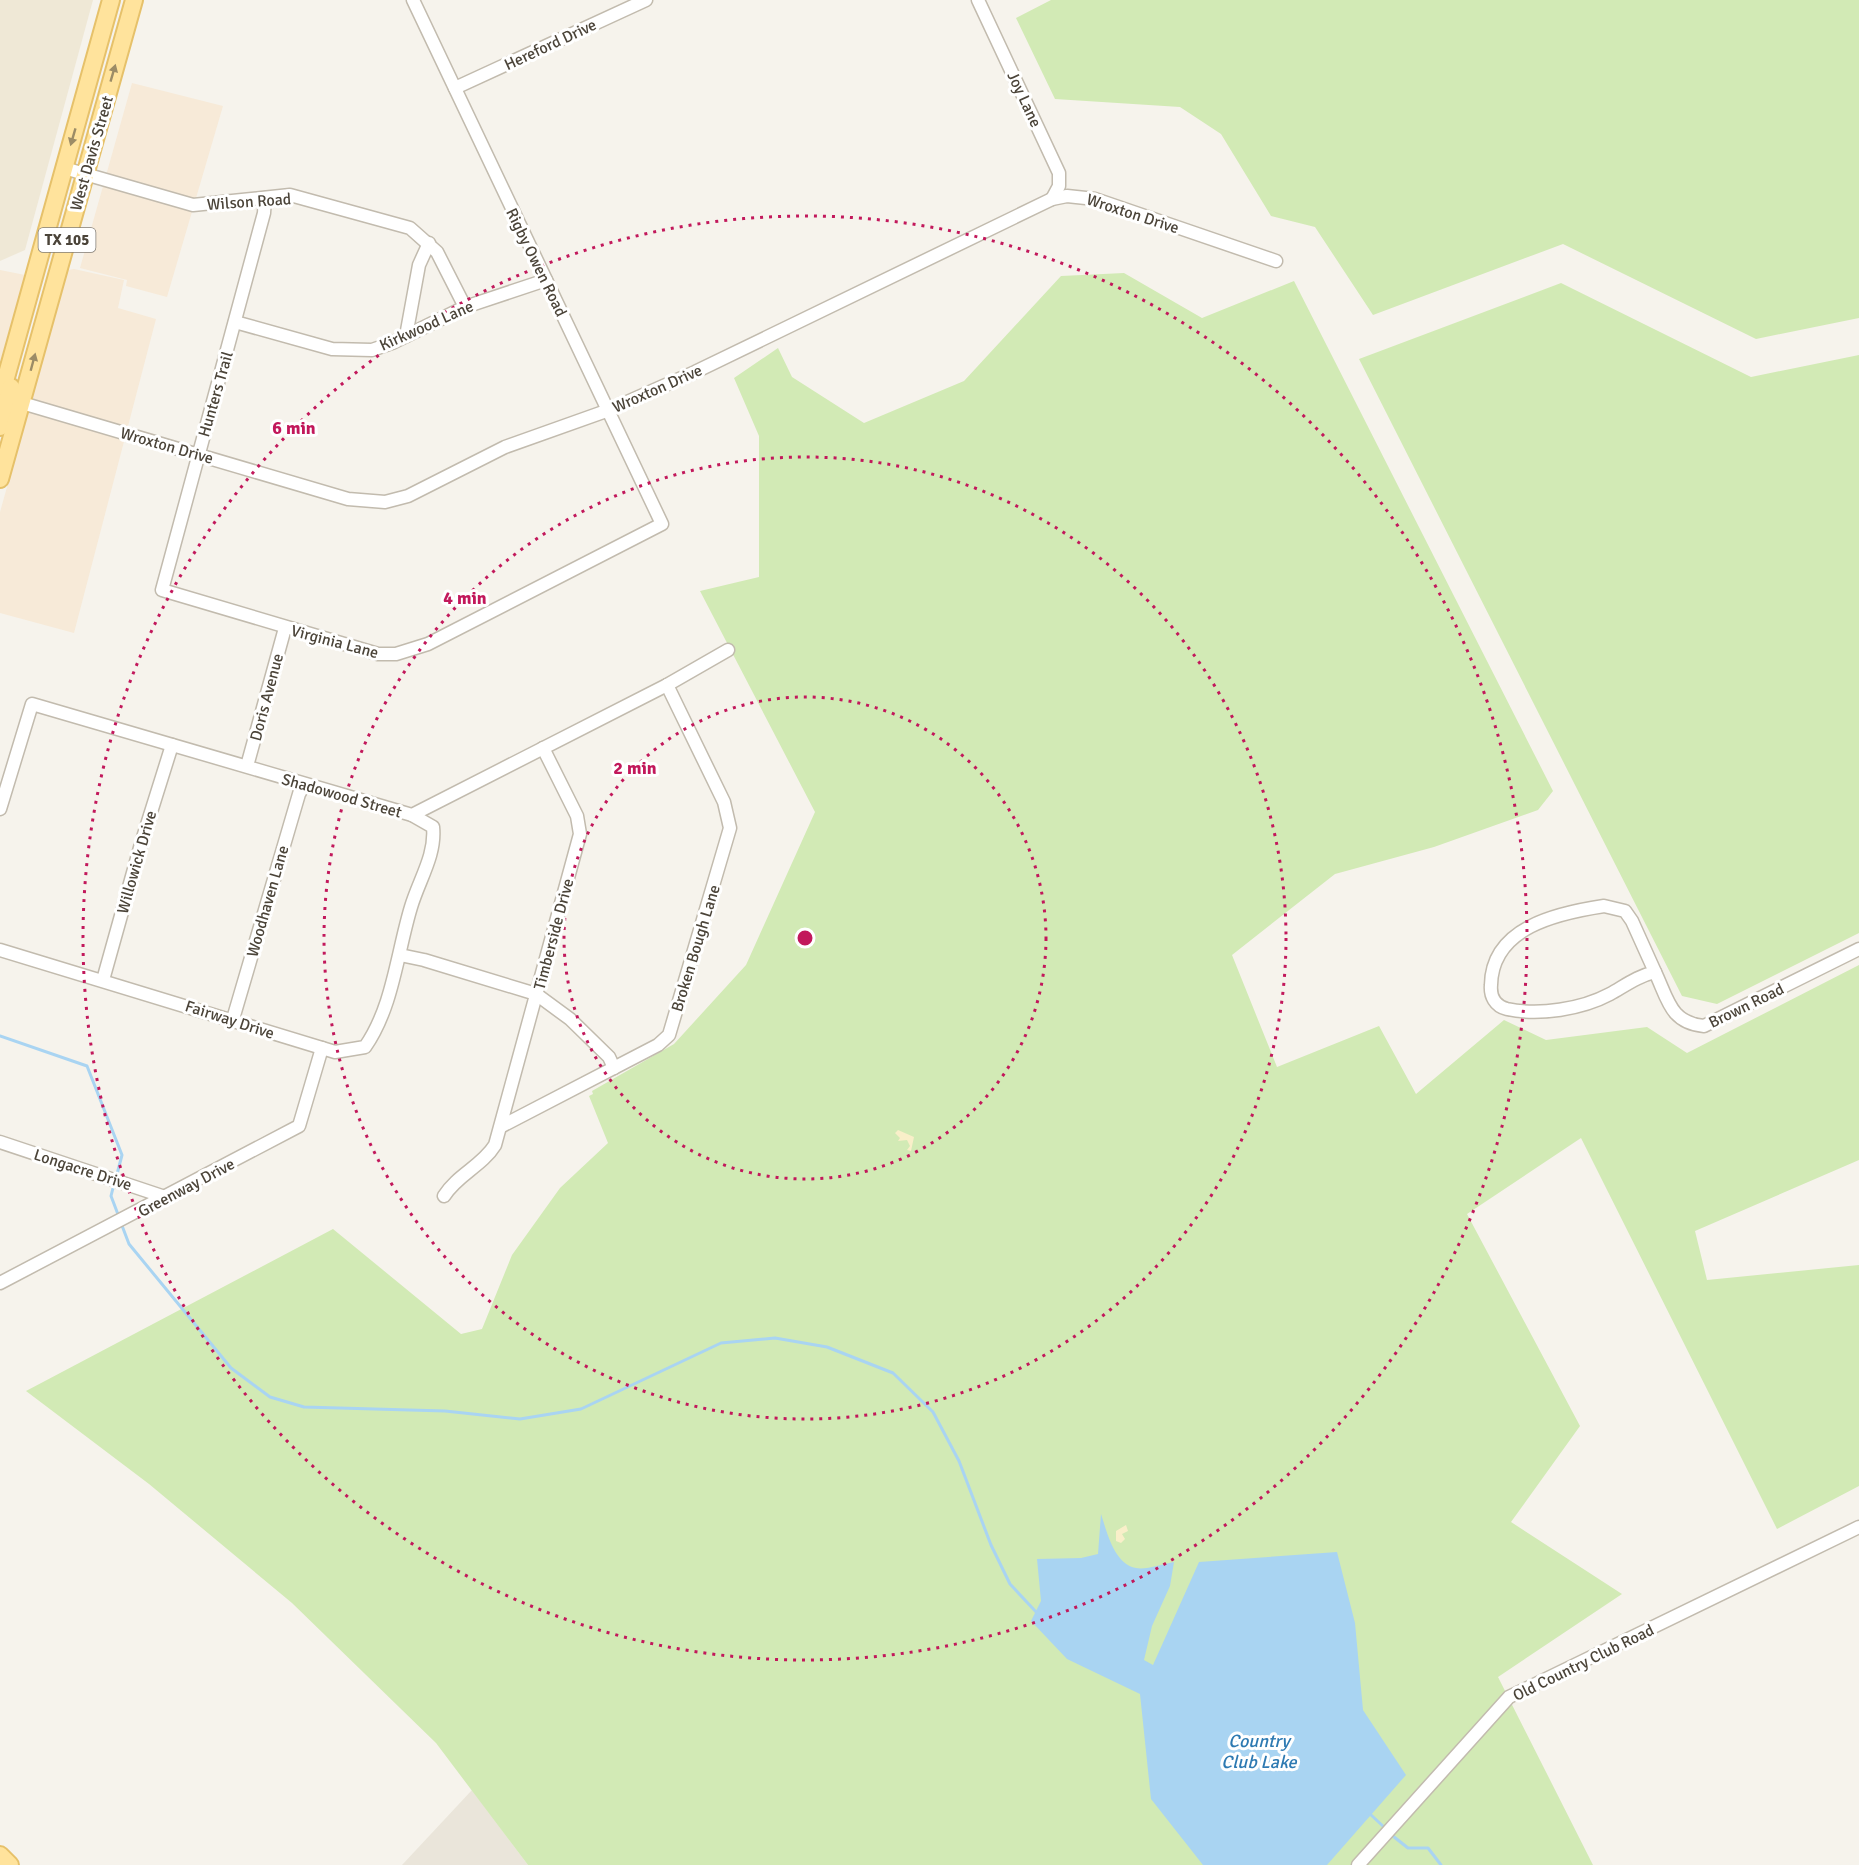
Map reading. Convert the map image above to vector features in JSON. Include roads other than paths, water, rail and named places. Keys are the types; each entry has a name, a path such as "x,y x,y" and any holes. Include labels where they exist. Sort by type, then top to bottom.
{"main road":[{"name":"West Davis Street","path":"0,399 111,0"},
{"name":"West Davis Street","path":"1,473 134,0"},
{"path":"0,427 21,349 19,331"},
{"path":"0,1855 10,1865"}],"street":[{"name":"Rigby Owen Road","path":"413,0 662,524"},
{"name":"Hereford Drive","path":"455,88 646,0"},
{"name":"Joy Lane","path":"978,0 1059,172 1059,186 1052,199"},
{"name":"Wilson Road","path":"64,168 193,205 290,195 410,228 437,252 465,307"},
{"name":"Wroxton Drive","path":"22,403 348,499 385,502 408,496 505,447 609,410 695,372 1052,199 1067,196 1095,199 1276,261"},
{"name":"Hunters Trail","path":"162,590 264,213 265,198"},
{"path":"406,336 419,265 429,243"},
{"name":"Kirkwood Lane","path":"235,322 332,349 372,350 465,307 546,280"},
{"name":"Virginia Lane","path":"162,590 378,654 396,654 413,651 662,524"},
{"name":"Doris Avenue","path":"247,766 285,628"},
{"name":"Shadowood Street","path":"0,809 32,704 412,815 666,685 728,650"},
{"name":"Broken Bough Lane","path":"502,1126 658,1045 669,1035 730,828 724,802 666,685"},
{"name":"Willowick Drive","path":"103,980 172,745"},
{"name":"Timberside Drive","path":"444,1196 450,1187 488,1157 495,1146 580,834 577,816 543,748"},
{"name":"Woodhaven Lane","path":"232,1019 299,794 304,785"},
{"path":"412,815 433,827 434,839 411,907 400,955 424,960 536,994 570,1019 609,1057 614,1068"},
{"name":"Brown Road","path":"1655,972 1643,974 1590,1004 1573,1008 1506,1009 1496,1003 1491,993 1493,966 1500,950 1525,929 1560,914 1604,906 1625,911 1632,921 1674,1014 1687,1025 1704,1026 1859,949"},
{"name":"Fairway Drive","path":"0,950 334,1052 365,1047 376,1032 400,955"},
{"name":"Greenway Drive","path":"0,1283 146,1209 299,1126 322,1048"},
{"name":"Longacre Drive","path":"0,1142 165,1197"},
{"name":"Old Country Club Road","path":"1358,1865 1509,1698 1859,1527"}],"water":[{"name":"Country Club Lake","path":"1101,1514 1112,1546 1128,1565 1145,1568 1174,1562 1170,1586 1152,1626 1144,1660 1153,1665 1199,1562 1337,1552 1355,1623 1363,1710 1406,1775 1327,1865 1203,1865 1151,1799 1140,1694 1067,1659 1031,1621 1041,1601 1037,1559 1081,1558 1098,1554"}],"waterway":[{"path":"0,1036 87,1066 122,1155 116,1178"},
{"path":"114,1184 111,1196 119,1217"},
{"path":"121,1223 129,1244 231,1368 270,1397 304,1407 445,1411 520,1419 581,1409 721,1343 775,1338 827,1347 893,1373 933,1412 959,1461 991,1545 1010,1584 1038,1614"},
{"path":"1370,1814 1385,1828"},
{"path":"1389,1833 1408,1848 1428,1848 1441,1865"}]}
